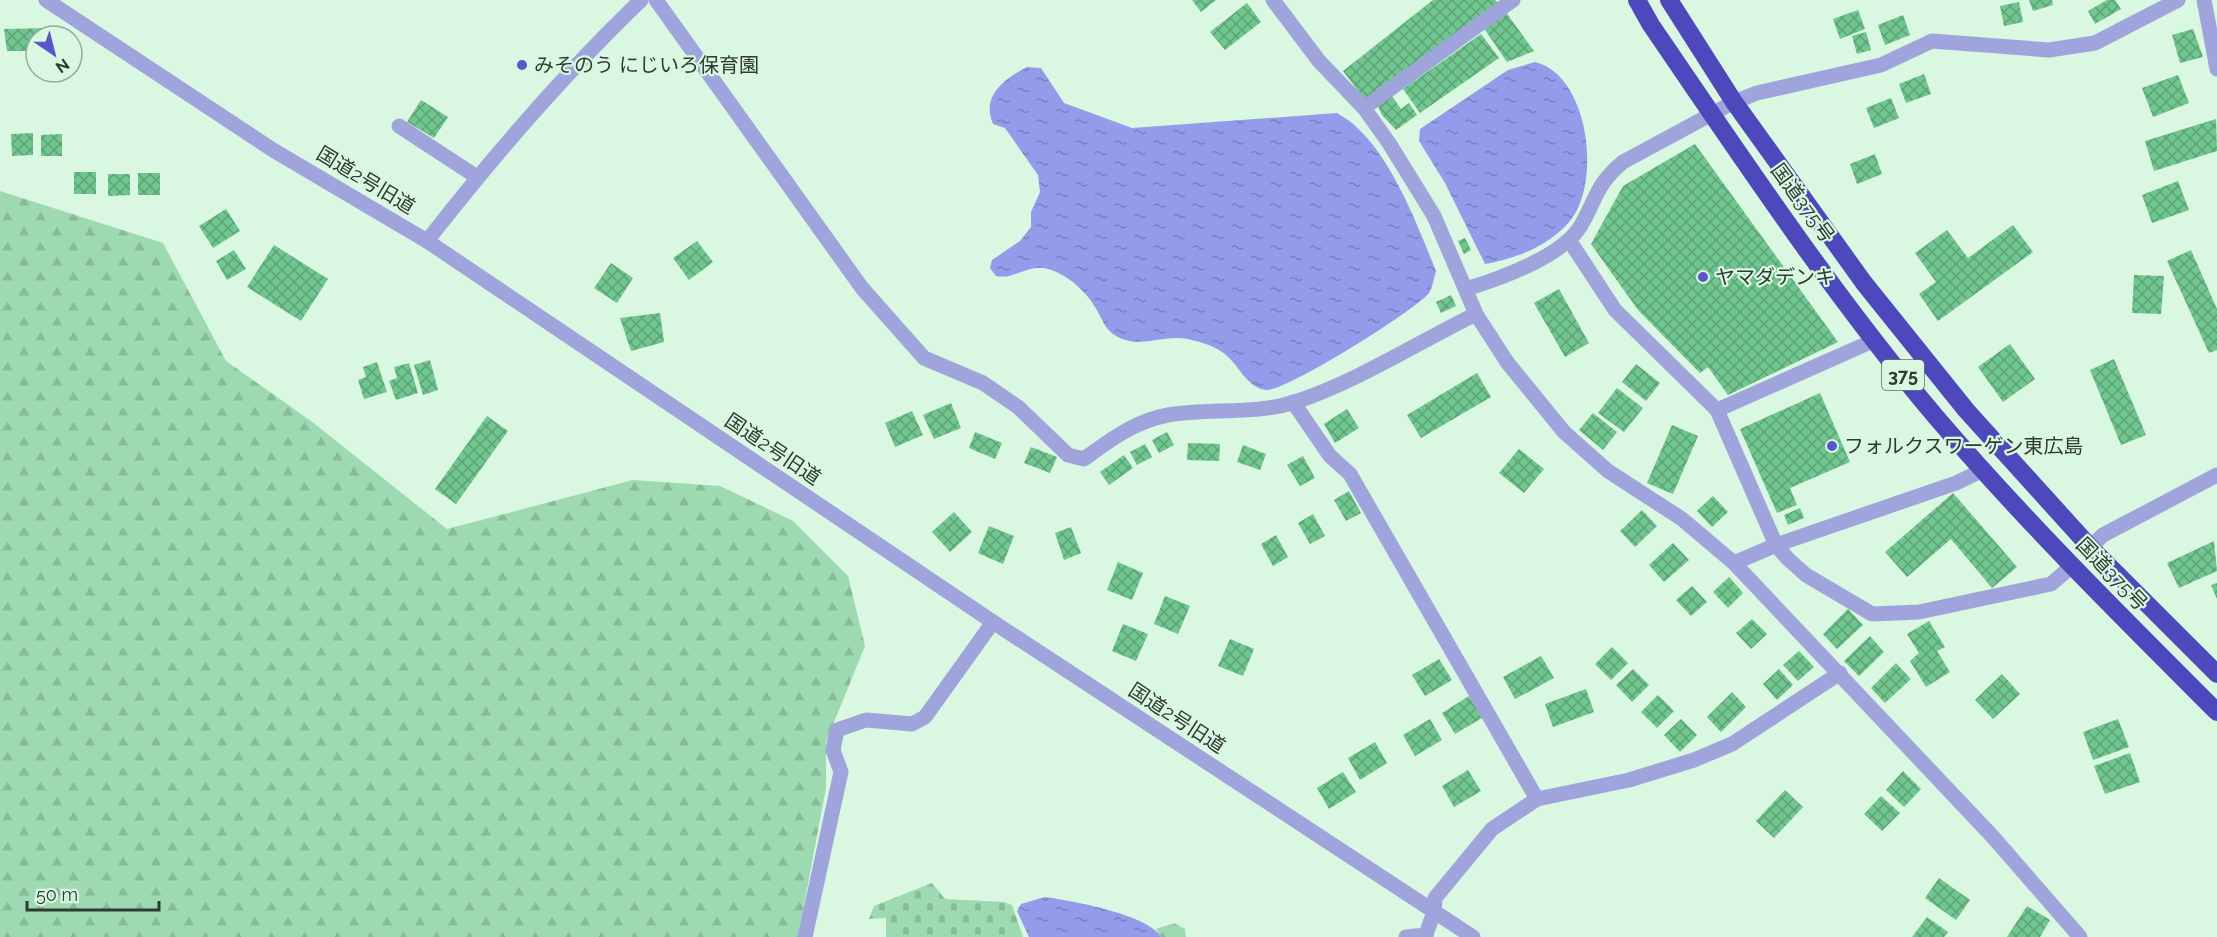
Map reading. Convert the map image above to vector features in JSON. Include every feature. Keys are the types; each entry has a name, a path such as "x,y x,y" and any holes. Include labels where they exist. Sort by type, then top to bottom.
{"highway":[{"name":"国道375号","path":"1637,0 1713,115 1875,340 1983,470 2072,566 2217,712"},
{"name":"国道375号","path":"1669,0 1734,102 1893,319 1966,410 2090,547 2217,674"}],"street":[{"name":"国道2号旧道","path":"46,0 273,150 427,241 993,622 1473,937"},
{"path":"427,241 541,101 641,0"},
{"path":"656,0 862,288 924,358 983,383 1018,407 1068,455 1084,459 1115,436 1139,423 1168,415 1293,402 1334,387 1476,314"},
{"path":"1273,0 1319,61 1364,108 1434,216 1476,314 1507,362 1564,432 1608,471 1682,519 1734,563 1993,837 2080,937"},
{"path":"1364,108 1513,0"},
{"path":"1466,289 1504,278 1569,240 1579,228 1607,175 1623,162 1734,102 1757,93 1881,65 1932,41 2049,50 2095,43 2178,0"},
{"path":"2204,0 2217,69"},
{"path":"399,126 477,177"},
{"path":"1569,240 1615,310 1717,410 1776,545 1788,560 1806,575 1872,614 1919,612 2051,584 2072,566"},
{"path":"1717,410 1875,340"},
{"path":"1293,402 1330,456 1350,474 1537,799"},
{"path":"1734,563 1776,545 1956,483 1983,470"},
{"path":"2090,547 2103,535 2217,476"},
{"path":"805,937 841,772 833,750 837,730 866,720 912,724 925,717 993,622"},
{"path":"1406,937 1425,936 1434,912 1435,898 1492,829 1537,799 1629,780 1694,760 1732,744 1840,673"}],"green space":[{"path":"0,191 163,243 226,361 311,421 447,529 633,480 720,486 793,521 848,576 865,646 826,742 826,788 798,937 0,937"},
{"path":"932,883 945,899 1004,902 1012,905 1023,937 886,937 886,918 869,919 874,906"},
{"path":"1174,923 1185,929 1186,937 1161,937 1156,929"}],"water":[{"path":"1535,62 1553,71 1568,87 1578,108 1585,132 1586,182 1580,204 1562,230 1542,244 1520,255 1485,264 1445,183 1419,141 1420,129 1508,70"},
{"path":"1027,67 1041,68 1064,103 1132,128 1337,113 1355,125 1385,161 1409,206 1436,271 1429,293 1401,316 1350,349 1298,378 1266,390 1253,385 1228,356 1206,344 1178,338 1140,342 1122,339 1113,334 1083,292 1070,280 1056,272 1035,268 1009,276 996,276 990,268 992,260 1020,241 1031,227 1031,212 1040,192 1038,175 1005,128 993,124 990,114 992,97 997,90 1010,77"},
{"path":"1045,897 1090,905 1125,915 1153,929 1161,937 1029,937 1017,911 1021,904"}],"building":[{"path":"1192,0 1216,0 1201,12"},
{"path":"1433,0 1495,0 1498,3 1365,100 1343,71"},
{"path":"2029,0 2052,0 2053,5 2033,11"},
{"path":"2107,0 2115,0 2121,9 2095,24 2088,11"},
{"path":"2019,2 2023,22 2004,26 2000,6"},
{"path":"1247,3 1261,22 1225,50 1210,32"},
{"path":"1858,10 1865,29 1840,39 1833,19"},
{"path":"1505,11 1534,51 1507,62 1483,27"},
{"path":"1903,15 1910,35 1885,45 1878,25"},
{"path":"4,29 24,29 24,51 7,51"},
{"path":"2193,29 2203,57 2180,63 2172,35"},
{"path":"1866,32 1871,50 1857,54 1852,36"},
{"path":"1481,34 1499,58 1420,113 1403,89"},
{"path":"1924,74 1931,94 1906,103 1899,84"},
{"path":"2178,75 2189,103 2153,117 2142,88"},
{"path":"1392,96 1401,109 1409,103 1417,115 1396,130 1382,115 1378,106"},
{"path":"1891,98 1899,118 1874,128 1866,108"},
{"path":"421,100 448,117 434,138 407,122"},
{"path":"2216,119 2217,151 2154,171 2145,141"},
{"path":"33,133 33,155 12,156 11,134"},
{"path":"62,134 62,156 41,156 41,135"},
{"name":"ヤマダデンキ","path":"1695,144 1838,342 1728,395 1708,367 1700,373 1638,310 1591,244 1623,186"},
{"path":"1875,154 1882,174 1857,184 1850,164"},
{"path":"74,172 96,172 96,194 74,194"},
{"path":"138,173 160,173 160,195 138,195"},
{"path":"108,174 130,174 130,195 108,196"},
{"path":"2178,181 2189,210 2152,223 2142,195"},
{"path":"226,209 240,231 213,248 199,226"},
{"path":"2013,225 2033,252 1938,321 1919,294 1936,282 1915,253 1947,230 1968,258"},
{"path":"1465,238 1471,250 1464,254 1458,241"},
{"path":"697,241 713,262 689,280 673,258"},
{"path":"274,245 328,279 301,321 247,287"},
{"path":"234,250 246,269 227,280 216,261"},
{"path":"2191,250 2217,309 2217,350 2209,353 2167,261"},
{"path":"611,263 633,278 617,303 594,288"},
{"path":"2134,275 2164,276 2161,314 2132,313"},
{"path":"1559,289 1589,343 1565,357 1534,303"},
{"path":"1451,295 1456,306 1441,313 1436,302"},
{"path":"660,313 664,342 631,351 620,318"},
{"path":"2010,344 2035,379 2003,402 1978,367"},
{"path":"2114,359 2146,435 2121,445 2090,370"},
{"path":"430,360 438,390 423,395 414,365"},
{"path":"377,362 387,392 364,399 358,380 366,377 363,367"},
{"path":"409,363 418,393 396,400 389,381 397,378 394,367"},
{"path":"1636,364 1660,383 1646,401 1622,382"},
{"path":"1477,373 1491,397 1421,438 1407,415"},
{"path":"1617,388 1643,408 1624,432 1598,413"},
{"path":"1820,393 1850,462 1790,488 1797,505 1777,513 1740,429"},
{"path":"951,403 961,428 934,439 923,415"},
{"path":"1347,409 1359,428 1335,443 1324,424"},
{"path":"912,411 923,435 895,447 885,423"},
{"path":"1593,413 1617,432 1603,450 1579,430"},
{"path":"487,416 508,431 456,504 435,489"},
{"path":"1672,425 1698,436 1673,494 1647,483"},
{"path":"975,432 1002,443 995,459 969,448"},
{"path":"1167,432 1174,445 1159,453 1152,440"},
{"path":"1188,443 1220,444 1219,461 1187,460"},
{"path":"1145,444 1152,457 1137,465 1130,452"},
{"path":"1243,445 1266,454 1260,470 1237,462"},
{"path":"1031,447 1057,457 1050,473 1024,463"},
{"path":"1519,449 1544,469 1524,493 1499,473"},
{"path":"1124,455 1133,468 1109,485 1100,472"},
{"path":"1303,456 1315,478 1300,486 1287,465"},
{"path":"1349,491 1361,513 1346,521 1334,500"},
{"path":"1953,493 2017,567 1992,588 1951,539 1907,577 1885,552"},
{"path":"1713,496 1728,512 1712,527 1697,511"},
{"path":"1800,508 1804,518 1788,525 1784,515"},
{"path":"1642,510 1657,526 1635,547 1620,531"},
{"path":"954,512 972,532 950,552 932,532"},
{"path":"1313,514 1325,536 1310,544 1298,523"},
{"path":"989,526 1014,536 1003,564 978,553"},
{"path":"1071,527 1081,553 1064,560 1055,533"},
{"path":"1276,535 1288,557 1273,566 1261,544"},
{"path":"2214,541 2217,571 2179,588 2167,563"},
{"path":"1673,543 1689,560 1664,582 1649,565"},
{"path":"1118,562 1143,573 1132,600 1107,590"},
{"path":"1729,577 1743,593 1728,608 1713,592"},
{"path":"2217,583 2217,599 2211,585"},
{"path":"1692,586 1707,602 1691,616 1676,600"},
{"path":"1165,596 1190,606 1178,634 1154,624"},
{"path":"1848,609 1863,625 1837,649 1823,634"},
{"path":"1752,619 1767,634 1751,649 1736,633"},
{"path":"1929,621 1945,647 1937,651 1950,672 1926,687 1910,661 1919,653 1907,634"},
{"path":"1123,624 1148,634 1136,661 1112,651"},
{"path":"1870,636 1884,652 1859,676 1844,661"},
{"path":"1230,639 1254,649 1243,676 1218,666"},
{"path":"1612,647 1628,663 1611,680 1595,664"},
{"path":"1799,651 1814,667 1798,681 1783,665"},
{"path":"1541,656 1554,678 1515,699 1503,677"},
{"path":"1439,659 1452,680 1425,696 1412,675"},
{"path":"1896,663 1911,679 1885,703 1871,688"},
{"path":"1633,669 1649,685 1632,702 1616,685"},
{"path":"1779,669 1793,685 1777,700 1763,684"},
{"path":"2002,674 2020,694 1993,719 1975,700"},
{"path":"1586,689 1594,712 1553,727 1545,704"},
{"path":"1732,692 1746,707 1721,732 1707,717"},
{"path":"1658,695 1674,711 1657,728 1641,712"},
{"path":"1469,696 1482,718 1455,734 1442,713"},
{"path":"1430,719 1442,740 1415,756 1403,735"},
{"path":"1681,719 1697,735 1680,752 1664,735"},
{"path":"2118,719 2129,747 2093,760 2083,732"},
{"path":"1375,742 1387,763 1360,780 1348,758"},
{"path":"2130,753 2140,782 2105,794 2094,766"},
{"path":"1468,770 1481,791 1454,807 1442,786"},
{"path":"1903,771 1921,789 1904,807 1886,790"},
{"path":"1343,772 1356,792 1329,809 1317,788"},
{"path":"1785,790 1803,807 1774,838 1756,821"},
{"path":"1881,796 1900,813 1882,831 1864,814"},
{"path":"1939,878 1970,900 1956,920 1925,898"},
{"path":"2027,906 2050,920 2040,937 2007,937"},
{"path":"1927,917 1948,932 1944,937 1912,937"}],"place":[{"name":"みそのう にじいろ保育園","path":"522,65"},
{"name":"ヤマダデンキ","path":"1703,277"},
{"name":"フォルクスワーゲン東広島","path":"1832,446"}]}
